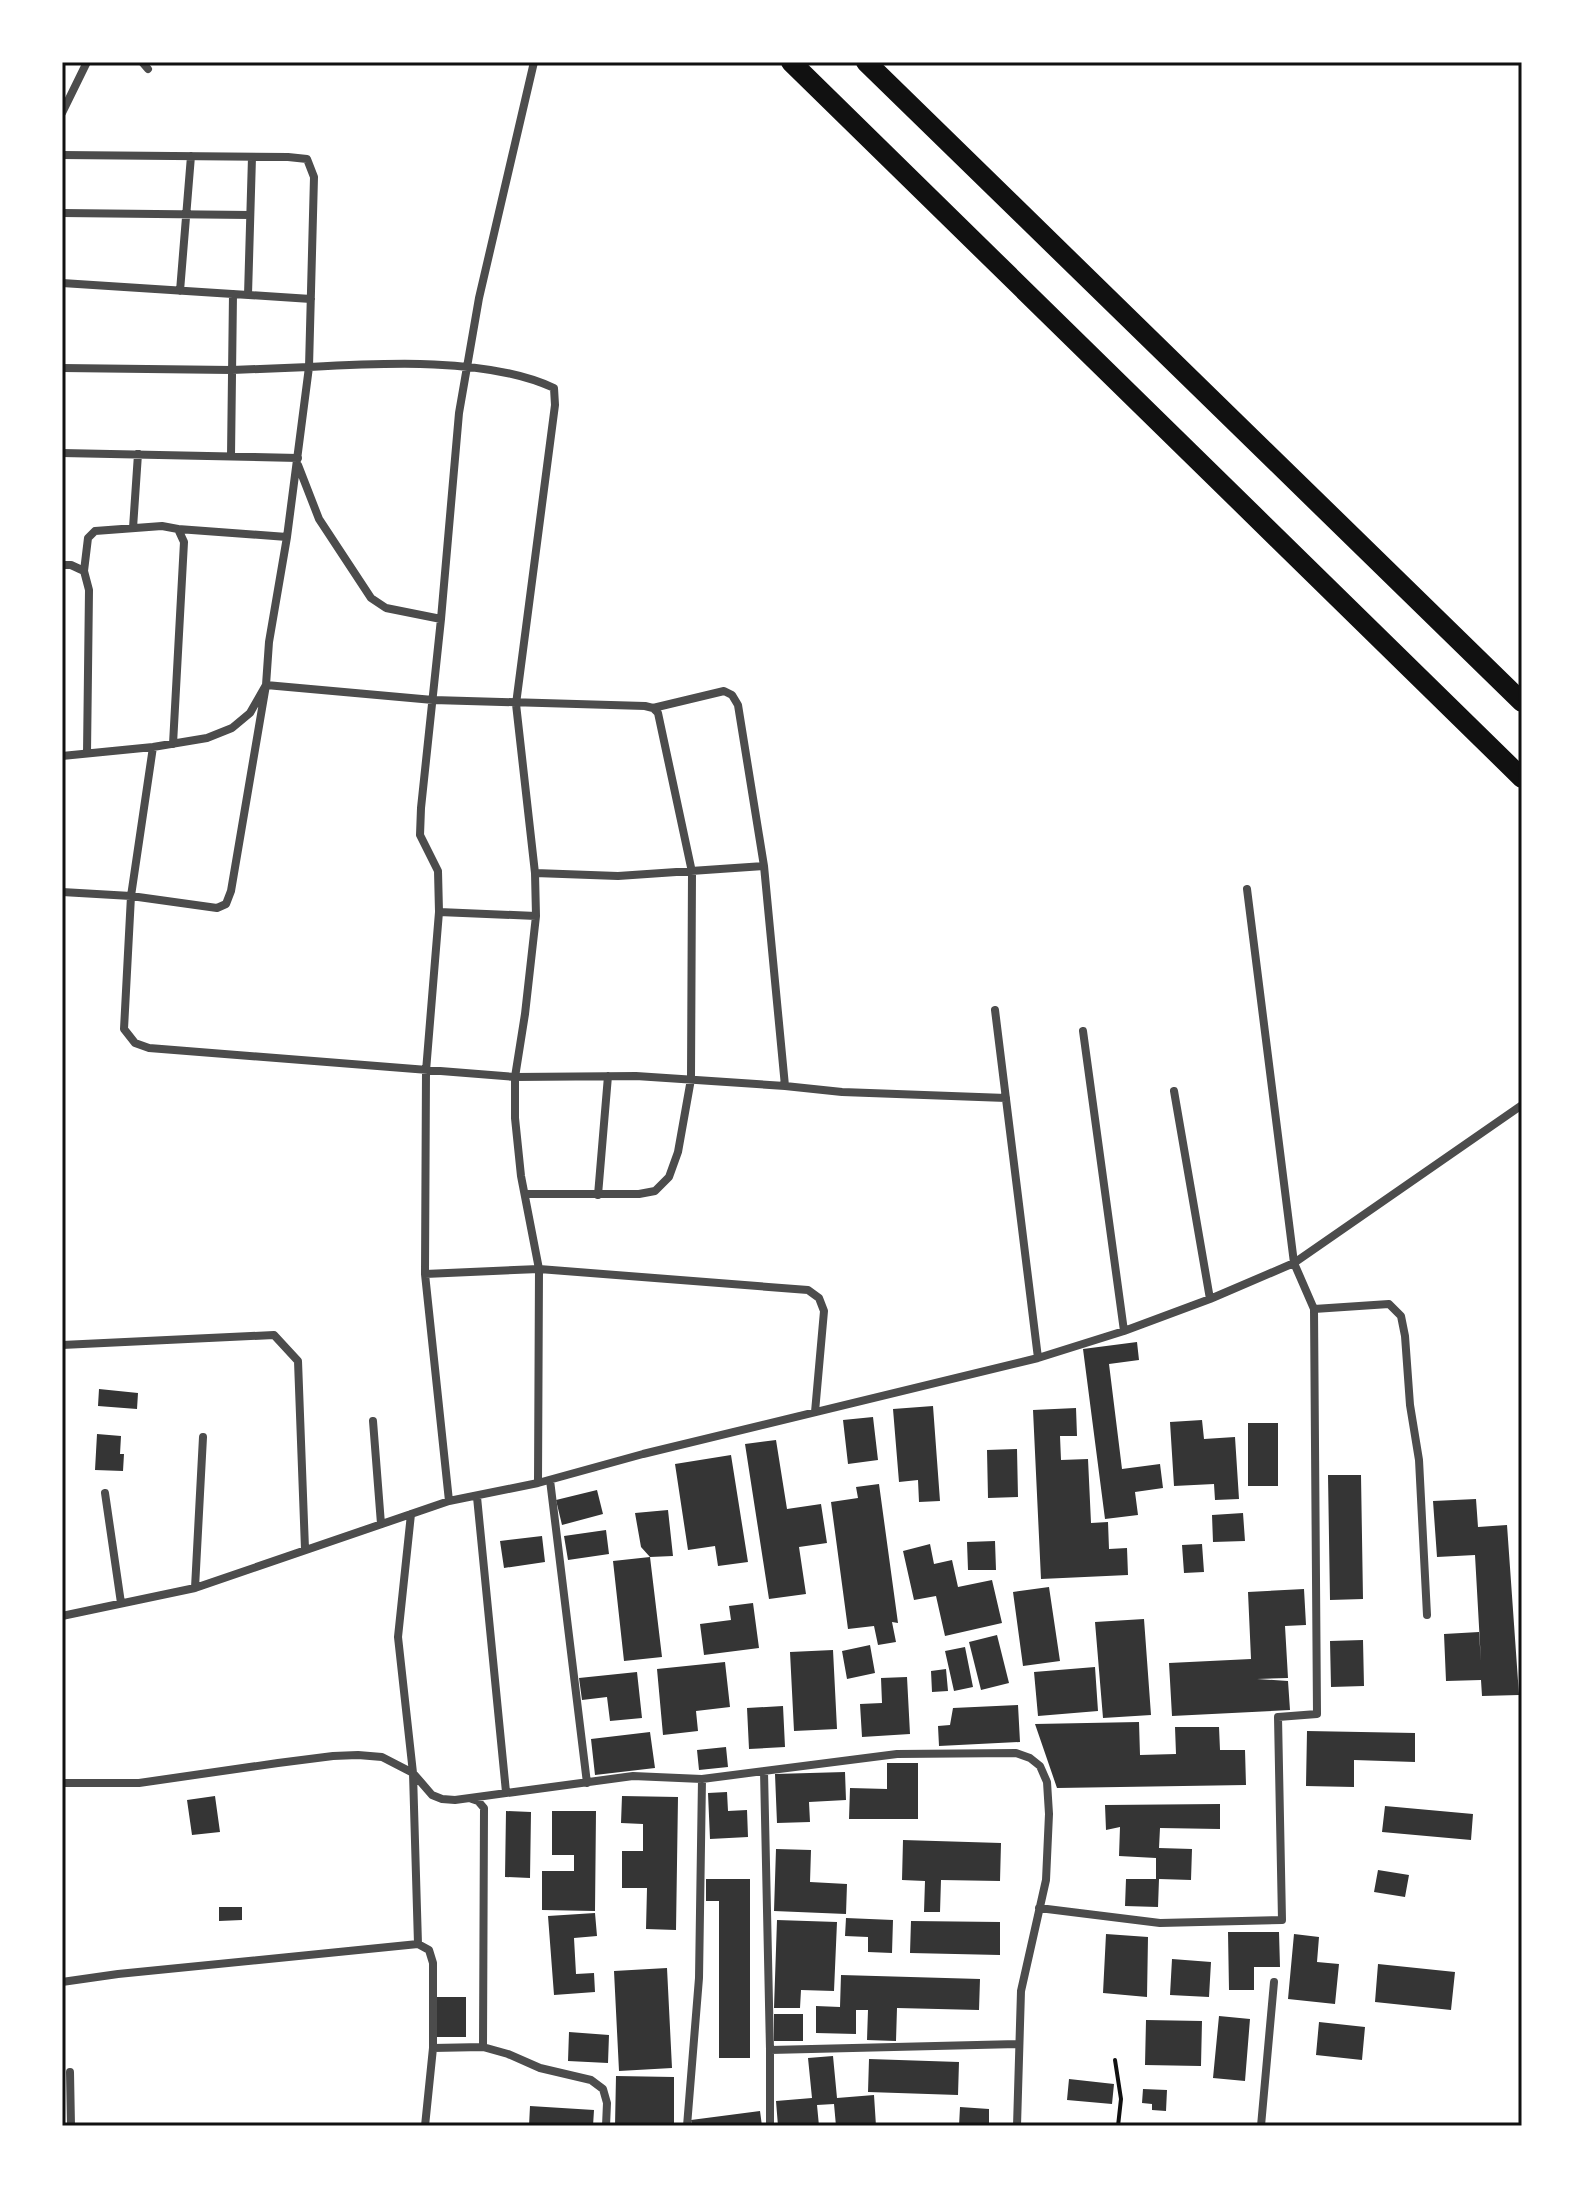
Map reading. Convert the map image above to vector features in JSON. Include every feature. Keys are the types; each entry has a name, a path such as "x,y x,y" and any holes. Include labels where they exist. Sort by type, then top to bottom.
{"main road":[{"path":"791,62 1522,778"},
{"path":"866,62 1522,702"}],"street":[{"path":"62,113 87,62"},
{"path":"449,1501 425,1274 426,1071 439,912 438,871 420,835 421,808 459,413 479,298 534,62"},
{"path":"62,155 307,159 314,177 309,367 287,537 269,642 266,685 231,891 226,904 217,908 131,896 62,892"},
{"path":"180,291 191,156"},
{"path":"248,295 252,157"},
{"path":"62,213 250,215"},
{"path":"62,283 311,299"},
{"path":"231,456 233,294"},
{"path":"62,368 150,371 360,364 467,366 538,381 554,388 555,405 516,704 535,873 536,916 515,1077 515,1118 521,1176 539,1269 538,1483"},
{"path":"62,453 297,460"},
{"path":"133,528 138,454"},
{"path":"297,460 319,519 371,598 386,608 441,619"},
{"path":"87,753 89,590 84,571 88,538 95,531 162,526 287,537"},
{"path":"173,744 184,542 178,529"},
{"path":"62,565 84,571"},
{"path":"62,756 207,738 232,728 250,713 266,685"},
{"path":"266,685 433,700 653,708 724,691 732,695 738,705 764,866 785,1086"},
{"path":"526,1194 598,1195 655,1191 669,1177 678,1152 691,1079 692,872 658,713 653,708"},
{"path":"153,747 131,896 124,1029 135,1043 149,1048 515,1077 691,1079 842,1092 1006,1098"},
{"path":"535,873 618,876 764,866"},
{"path":"1039,1908 1160,1923 1282,1920 1278,1717 1317,1714 1314,1309 1294,1263 1247,889"},
{"path":"439,912 536,916"},
{"path":"995,1010 1038,1358"},
{"path":"1083,1031 1124,1331"},
{"path":"598,1195 608,1076"},
{"path":"1174,1091 1210,1299"},
{"path":"62,1616 195,1588 449,1501 538,1483 643,1454 1038,1358 1124,1331 1294,1263 1522,1105"},
{"path":"425,1274 539,1269 808,1290 819,1298 824,1311 815,1412"},
{"path":"1314,1309 1389,1304 1401,1316 1419,1460 1427,1615"},
{"path":"62,1345 274,1335 298,1361 305,1549"},
{"path":"300,1350 305,1549"},
{"path":"373,1421 381,1524"},
{"path":"195,1588 203,1437"},
{"path":"550,1480 587,1783"},
{"path":"105,1493 121,1603"},
{"path":"477,1497 506,1792"},
{"path":"411,1514 398,1637 413,1773 418,1944"},
{"path":"62,1783 139,1783 333,1756 382,1757 413,1773 432,1795 442,1799 633,1776 702,1779 897,1754 1016,1753 1030,1758 1040,1766 1047,1782 1049,1814 1046,1880 1021,1991 1017,2126"},
{"path":"764,1771 770,2126"},
{"path":"687,2126 699,1978 702,1779"},
{"path":"469,1798 478,1801 484,1808 483,2047"},
{"path":"62,1982 418,1944 429,1950 433,1963 433,2048 425,2126"},
{"path":"1261,2126 1274,1982"},
{"path":"770,2050 1019,2044"},
{"path":"433,2048 483,2047 540,2068 591,2080 603,2089 607,2103 606,2126"},
{"path":"70,2072 71,2126"}],"path":[{"path":"1115,2060 1121,2099 1118,2126"}],"building":[{"path":"1137,1342 1139,1360 1109,1364 1122,1469 1160,1464 1163,1488 1135,1492 1138,1515 1105,1519 1083,1349"},
{"path":"99,1389 138,1393 137,1409 98,1406"},
{"path":"933,1406 940,1501 919,1502 918,1480 899,1482 893,1409"},
{"path":"1076,1408 1077,1436 1060,1436 1061,1460 1088,1459 1091,1523 1108,1522 1109,1549 1127,1548 1128,1575 1041,1579 1033,1410"},
{"path":"873,1417 878,1460 848,1464 843,1420"},
{"path":"1202,1420 1204,1439 1235,1437 1239,1499 1215,1500 1214,1484 1174,1486 1170,1422"},
{"path":"1248,1423 1278,1423 1278,1486 1248,1486"},
{"path":"97,1434 121,1436 123,1471 95,1470"},
{"path":"776,1440 787,1509 821,1504 827,1543 799,1547 806,1594 769,1599 745,1444"},
{"path":"1017,1449 1018,1497 988,1498 987,1450"},
{"path":"731,1455 748,1562 718,1566 715,1546 688,1550 675,1464"},
{"path":"1328,1475 1361,1475 1363,1599 1330,1600"},
{"path":"879,1484 898,1623 892,1622 896,1642 878,1645 874,1626 848,1629 831,1502 858,1498 856,1487"},
{"path":"597,1490 603,1514 562,1525 556,1500"},
{"path":"1476,1499 1478,1527 1507,1525 1519,1695 1482,1696 1481,1680 1446,1681 1444,1634 1479,1632 1481,1662 1475,1555 1437,1557 1433,1501"},
{"path":"668,1510 673,1556 650,1557 641,1547 635,1513"},
{"path":"1243,1513 1245,1541 1213,1542 1212,1515"},
{"path":"606,1530 609,1554 568,1560 564,1536"},
{"path":"542,1536 545,1562 504,1568 500,1541"},
{"path":"995,1541 996,1570 968,1570 967,1542"},
{"path":"930,1544 934,1564 952,1560 958,1587 992,1580 1002,1623 945,1636 936,1596 914,1600 903,1551"},
{"path":"1202,1544 1204,1572 1184,1573 1182,1545"},
{"path":"650,1557 662,1657 624,1661 613,1561"},
{"path":"1049,1587 1060,1661 1023,1666 1013,1592"},
{"path":"1304,1589 1306,1625 1285,1626 1288,1678 1257,1679 1288,1681 1290,1710 1172,1716 1169,1663 1251,1659 1248,1592"},
{"path":"753,1603 759,1648 704,1655 700,1624 731,1620 729,1606"},
{"path":"1144,1619 1151,1715 1103,1718 1095,1622"},
{"path":"997,1635 1009,1683 981,1690 969,1642"},
{"path":"1363,1640 1364,1686 1331,1687 1330,1641"},
{"path":"870,1645 875,1673 847,1679 842,1651"},
{"path":"965,1647 973,1687 954,1691 945,1651"},
{"path":"833,1650 837,1729 794,1731 790,1652"},
{"path":"725,1662 730,1707 696,1711 698,1731 663,1735 657,1669"},
{"path":"1095,1667 1098,1711 1038,1716 1034,1672"},
{"path":"946,1669 948,1691 932,1692 931,1671"},
{"path":"637,1672 642,1718 610,1721 607,1697 582,1700 579,1678"},
{"path":"907,1677 910,1734 862,1737 860,1704 882,1703 881,1678"},
{"path":"1018,1705 1020,1742 939,1746 938,1726 950,1725 953,1708"},
{"path":"783,1706 785,1747 749,1749 747,1708"},
{"path":"1139,1722 1140,1755 1176,1754 1175,1727 1219,1727 1220,1750 1245,1750 1246,1785 1057,1788 1035,1724"},
{"path":"1307,1731 1415,1733 1415,1762 1354,1760 1354,1787 1306,1786"},
{"path":"650,1732 655,1768 595,1775 591,1739"},
{"path":"726,1747 728,1767 699,1770 697,1750"},
{"path":"887,1763 918,1763 918,1819 849,1819 850,1788 887,1789"},
{"path":"845,1772 846,1800 809,1802 810,1822 777,1823 775,1774"},
{"path":"727,1792 728,1811 747,1810 748,1837 710,1839 708,1793"},
{"path":"215,1796 220,1832 192,1835 187,1800"},
{"path":"622,1796 678,1797 676,1930 646,1929 647,1888 622,1888 622,1851 643,1851 643,1824 621,1823"},
{"path":"1220,1804 1220,1829 1160,1828 1159,1848 1192,1849 1191,1880 1159,1879 1158,1907 1125,1906 1126,1879 1156,1879 1156,1858 1119,1856 1120,1827 1106,1830 1105,1805"},
{"path":"1385,1806 1473,1814 1471,1840 1382,1832"},
{"path":"506,1811 531,1812 530,1878 505,1877"},
{"path":"552,1811 596,1811 595,1911 542,1910 542,1871 574,1871 574,1855 552,1855"},
{"path":"903,1840 1001,1843 1000,1881 941,1880 940,1912 924,1912 925,1881 902,1880"},
{"path":"776,1849 811,1850 810,1882 847,1884 846,1914 774,1911"},
{"path":"1378,1870 1409,1875 1405,1897 1374,1892"},
{"path":"706,1879 750,1879 750,2058 719,2058 719,1901 706,1901"},
{"path":"219,1907 242,1907 242,1920 219,1921"},
{"path":"595,1913 597,1936 574,1938 576,1974 594,1973 595,1992 554,1995 548,1916"},
{"path":"846,1918 893,1920 892,1953 868,1952 868,1937 845,1936"},
{"path":"777,1920 837,1922 834,1991 801,1990 800,2008 774,2008"},
{"path":"911,1921 1000,1922 1000,1955 910,1953"},
{"path":"1228,1932 1279,1932 1280,1967 1254,1967 1254,1990 1229,1990"},
{"path":"1106,1934 1148,1937 1147,1997 1103,1993"},
{"path":"1294,1934 1319,1937 1317,1962 1339,1964 1335,2004 1288,1999"},
{"path":"1172,1959 1211,1962 1209,1997 1170,1995"},
{"path":"1378,1964 1455,1972 1451,2010 1375,2002"},
{"path":"667,1968 672,2068 619,2071 614,1971"},
{"path":"841,1975 980,1979 979,2010 897,2008 896,2041 867,2040 868,2010 856,2010 856,2034 816,2033 816,2006 840,2007"},
{"path":"435,1997 466,1997 466,2037 435,2037"},
{"path":"774,2014 803,2014 803,2041 774,2041"},
{"path":"1219,2016 1250,2019 1245,2081 1213,2078"},
{"path":"1146,2020 1202,2021 1201,2066 1145,2065"},
{"path":"1319,2022 1365,2027 1362,2060 1316,2055"},
{"path":"569,2032 609,2035 608,2063 568,2061"},
{"path":"833,2056 837,2098 874,2095 876,2126 836,2126 834,2104 817,2105 819,2126 778,2126 776,2101 812,2098 808,2058"},
{"path":"869,2059 959,2062 958,2095 868,2092"},
{"path":"616,2076 674,2077 674,2126 615,2126"},
{"path":"1069,2079 1114,2084 1112,2104 1067,2100"},
{"path":"1143,2089 1167,2090 1166,2111 1152,2110 1152,2104 1142,2103"},
{"path":"530,2106 594,2110 593,2126 529,2126"},
{"path":"960,2107 989,2109 989,2126 959,2126"},
{"path":"760,2111 762,2126 692,2126 691,2120"}]}
